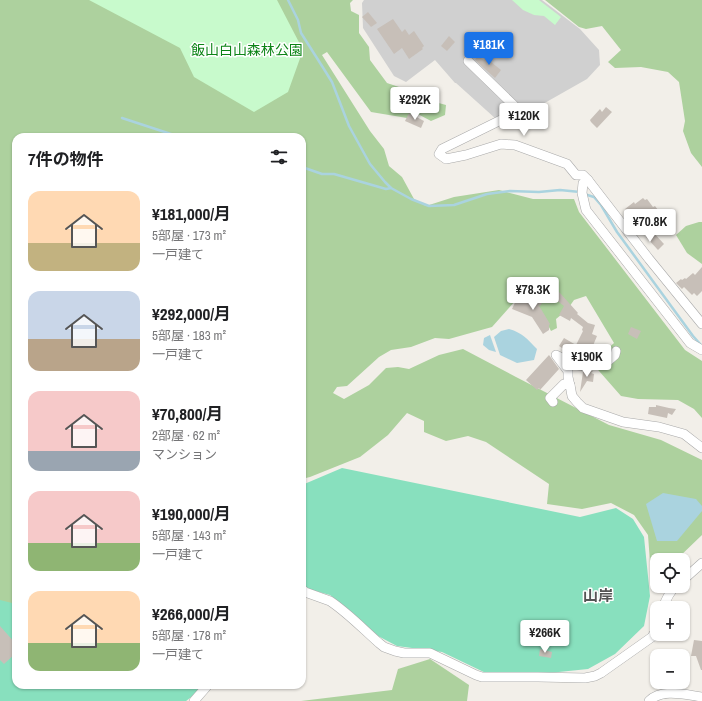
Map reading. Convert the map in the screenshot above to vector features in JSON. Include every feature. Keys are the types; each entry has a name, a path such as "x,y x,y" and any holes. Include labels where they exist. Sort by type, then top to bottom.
{"street":[{"path":"468,61 529,120"},
{"path":"516,107 507,117 442,149 439,154 446,159 466,155 501,144 515,145 567,164 576,175 583,174 702,324"},
{"path":"588,180 583,183 582,193 586,210 690,343 702,350"},
{"path":"616,351 615,355 608,361 586,366 577,365 556,355 568,371 572,396 577,402 583,408 623,422 659,427 684,434 702,448"},
{"path":"553,402 550,398 564,384 570,386"},
{"path":"690,574 702,563"},
{"path":"306,592 334,603 384,647 404,653 430,653 482,677 586,678 597,676 650,638"},
{"path":"194,701 204,689"},
{"path":"649,701 657,695 674,693 702,697"}],"shaded area":[{"path":"364,0 542,0 580,29 599,50 600,65 587,79 527,113 509,111 496,119 455,83 435,60 406,82 394,76 363,28 362,3"}],"green space":[{"path":"0,0 353,0 350,3 351,11 359,15 359,33 369,47 370,60 387,83 402,88 413,96 446,105 445,115 431,121 414,112 407,118 371,112 327,52 322,55 370,131 384,149 389,166 402,177 414,199 426,206 454,197 499,190 533,199 574,199 579,212 685,350 702,361 702,418 694,409 678,400 638,399 621,396 592,363 614,343 586,296 574,300 567,310 556,319 557,328 551,331 533,296 515,301 492,327 449,339 435,338 411,347 391,350 379,357 347,386 337,387 333,393 344,399 369,385 386,368 398,367 409,369 439,355 463,349 609,425 661,440 702,460 702,535 683,553 650,553 650,562 648,535 634,515 611,503 582,509 547,504 549,484 486,442 468,436 446,441 424,432 424,421 407,413 388,435 360,457 306,478 306,133 12,133 12,618 0,614"},
{"name":"飯山白山森林公園","path":"89,0 277,0 303,50 288,92 254,112 194,77 180,48"},
{"path":"512,0 539,0 561,17 555,25 544,16 534,15 523,10"},
{"path":"545,0 702,0 702,167 691,153 683,131 685,121 679,82 668,72 641,67 615,68 608,62 621,50 602,26 586,29 579,27"},
{"path":"702,222 702,264 687,253 676,235 686,226"},
{"path":"342,468 580,517 616,508 633,519 644,537 650,596 644,626 615,654 588,669 549,673 490,675 442,652 397,646 378,636 330,595 308,589 306,587 306,483"},
{"path":"0,600 12,603 12,689 200,689 186,701 0,701"},
{"path":"430,659 469,685 467,701 301,701 392,690 398,669"}],"water":[{"path":"509,329 521,334 537,349 534,360 517,363 500,355 494,337 501,331"},
{"path":"490,335 496,352 489,350 483,345 484,338"},
{"path":"663,493 696,499 702,506 702,511 677,541 657,541 646,504"}],"building":[{"path":"368,12 377,23 371,27 362,17"},
{"path":"393,19 402,32 405,29 409,35 414,31 424,46 422,48 423,49 409,59 402,48 394,54 377,29"},
{"path":"449,36 455,42 447,51 441,46"},
{"path":"478,56 484,60 486,58 501,70 495,78 475,60"},
{"path":"606,107 612,112 597,128 590,120 600,109 602,112"},
{"path":"409,113 424,121 421,128 405,121"},
{"path":"643,198 645,200 647,199 653,207 655,206 661,214 655,218 650,210 637,218 635,217 632,219 625,209 634,202 635,204"},
{"path":"662,217 667,223 659,230 654,223"},
{"path":"652,231 664,244 658,250 646,237"},
{"path":"702,267 702,291 697,296 694,293 692,295 684,287 682,289 676,283 681,279 686,279 693,273 695,275"},
{"path":"553,287 578,313 577,314 588,323 595,325 592,334 597,336 592,348 604,351 601,356 586,360 579,359 559,346 564,338 576,345 583,331 583,327 571,318 570,321 559,315 564,306 548,294"},
{"path":"519,294 530,298 532,295 544,300 540,306 538,304 550,324 549,330 543,334 532,317 512,309"},
{"path":"631,327 641,331 637,339 628,334"},
{"path":"549,355 559,369 540,390 539,388 537,390 526,380"},
{"path":"593,371 591,373 594,374 593,382 587,381 580,392 583,372"},
{"path":"656,405 676,409 672,415 668,413 667,418 648,414 649,407 656,407"},
{"path":"0,626 12,640 12,657 4,664 0,660"},
{"path":"694,640 702,641 702,670 696,656 691,656"},
{"path":"540,649 552,652 551,658 539,656"}],"waterway":[{"path":"288,0 298,20 301,33 332,82 349,126 370,164 391,188 411,199 429,206 454,205 487,194 510,191 539,192 560,190 580,192"},
{"path":"122,118 168,133"},
{"path":"306,168 322,174 334,174 386,189 391,188"},
{"path":"584,194 594,197 601,205 617,232 701,345"}],"district":[{"name":"山岸","path":"598,596"}]}
